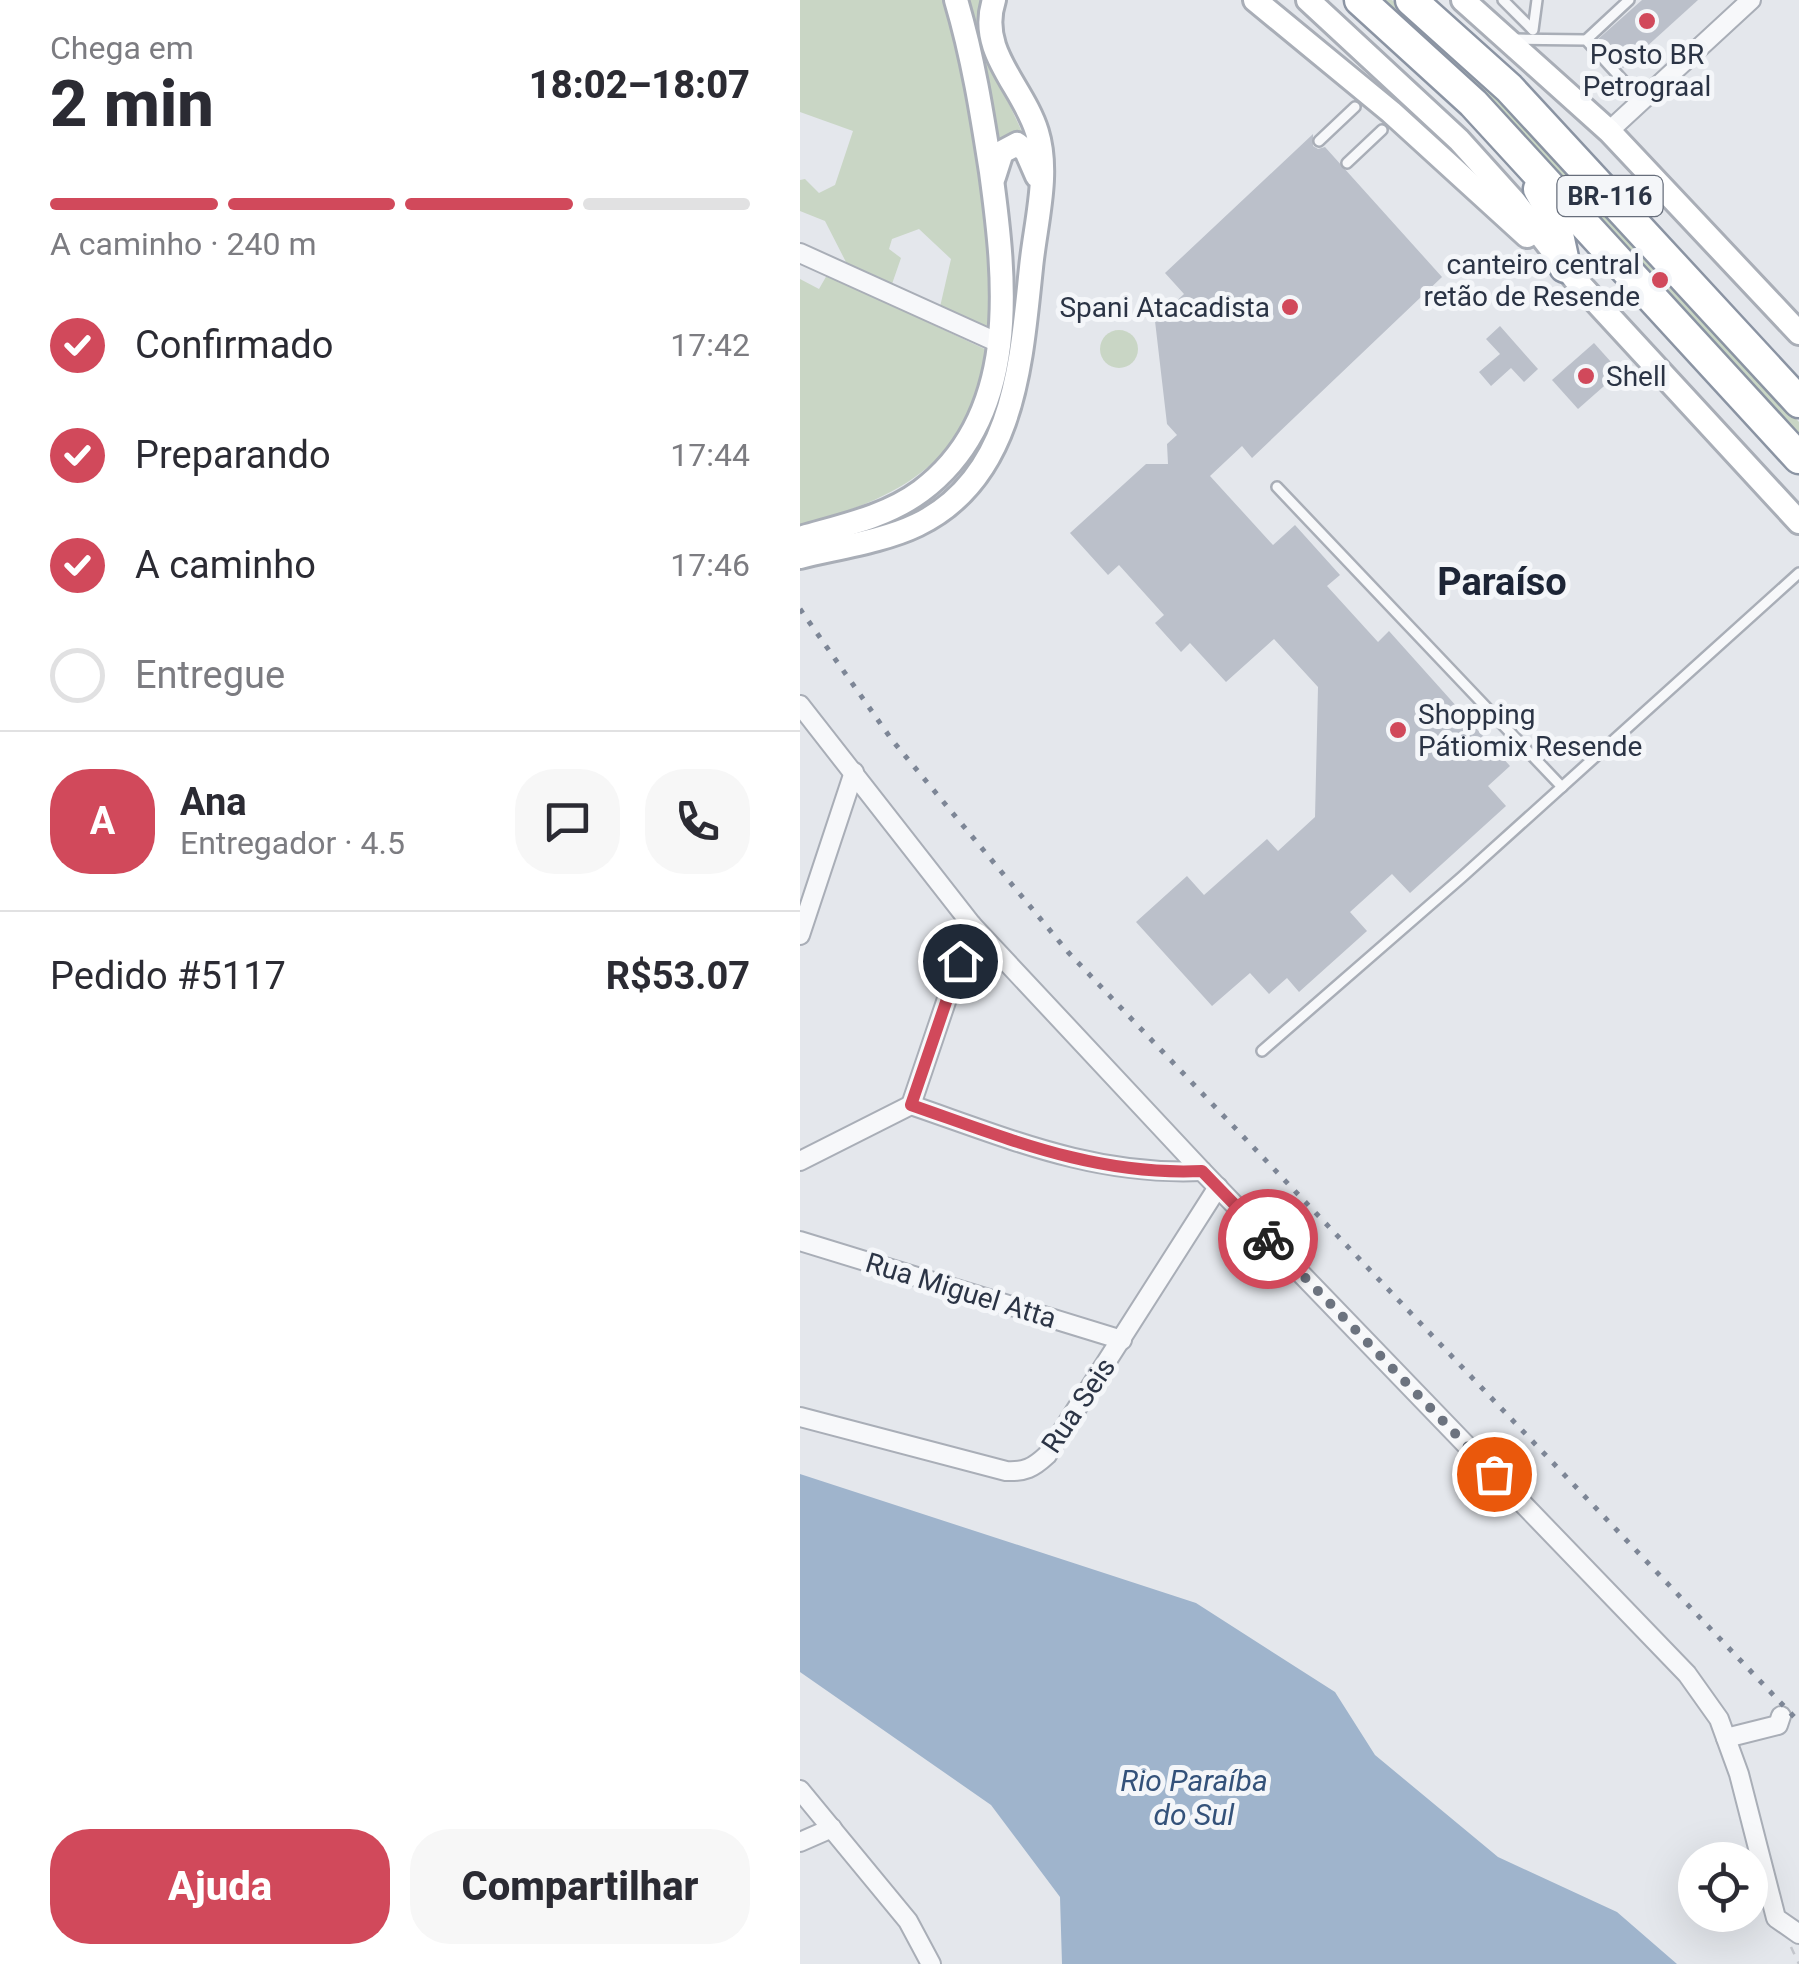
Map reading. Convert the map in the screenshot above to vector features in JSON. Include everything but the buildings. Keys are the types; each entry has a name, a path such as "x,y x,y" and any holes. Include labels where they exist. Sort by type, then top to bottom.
{"highway":[{"name":"BR-116","path":"1360,0 1474,103 1799,458"},
{"name":"BR-116","path":"1411,0 1509,88 1799,402"},
{"path":"1438,0 1531,96 1613,199"},
{"path":"1474,103 1548,201 1565,267"}],"main road":[{"path":"802,547 897,506 941,473 976,429 989,397 1001,344 1001,269 972,52 956,0"},
{"path":"802,547 917,526 971,482 999,438 1012,406 1040,184 1038,134 990,34 988,22 994,0"},
{"path":"1255,0 1391,112 1565,267"},
{"path":"1308,0 1459,140 1514,201 1565,267 1799,522"},
{"path":"1463,0 1609,130 1799,333"},
{"path":"992,186 998,158 1006,148 1017,144 1029,158 1040,184"}],"street":[{"path":"1609,130 1750,0"},
{"path":"800,253 1001,344"},
{"path":"802,710 972,925 1202,1171 1687,1674 1718,1719 1726,1738 1776,1918 1799,1934"},
{"path":"800,935 854,772"},
{"path":"800,1161 911,1105 972,925"},
{"path":"911,1105 1068,1158 1128,1171 1202,1171"},
{"name":"Rua Seis","path":"800,1417 1006,1471 1034,1468 1047,1455 1218,1187"},
{"name":"Rua Miguel Atta","path":"800,1240 1122,1340"},
{"path":"1726,1738 1778,1724 1782,1716"},
{"path":"800,1790 908,1921 931,1964"},
{"path":"800,1842 832,1828"}],"lane":[{"path":"1503,0 1535,32 1536,0"},
{"path":"1506,39 1586,40 1629,0"},
{"path":"1586,40 1641,100"},
{"path":"1320,141 1355,107"},
{"path":"1347,162 1382,130"},
{"path":"1277,487 1562,788"},
{"path":"1262,1051 1562,788 1799,573"}],"green space":[{"path":"800,0 948,0 981,163 991,329 940,307 951,259 919,229 892,239 889,249 901,258 892,284 847,264 825,221 800,211 800,180 805,179 819,193 835,185 853,131 800,112"},
{"path":"968,0 984,0 981,16 988,52 1025,140 999,145 986,68"},
{"path":"1375,0 1392,0 1521,117 1799,422 1799,443"},
{"path":"827,275 991,352 968,417 931,464 870,502 800,525 800,279 819,289"},
{"path":"1119,330 1133,335 1138,349 1133,363 1119,368 1105,363 1100,349 1105,335"}],"water":[{"name":"Rio Paraíba do Sul","path":"800,1474 1196,1603 1335,1692 1375,1755 1498,1857 1617,1912 1677,1964 1062,1964 1060,1897 991,1805 800,1672"}],"railway":[{"path":"800,609 892,740 1068,952 1799,1722"}],"way so far":[{"path":"1268,1239 1494,1474"}],"place":[{"name":"Posto BR Petrograal","path":"1647,21"},
{"name":"canteiro central retão de Resende","path":"1660,280"},
{"name":"Spani Atacadista","path":"1290,307"},
{"name":"Shell","path":"1586,376"},
{"name":"Shopping Pátiomix Resende","path":"1398,730"}],"district":[{"name":"Paraíso","path":"1502,582"}],"route":[{"path":"960,961 911,1105 1068,1158 1128,1171 1202,1171 1268,1239"}]}
